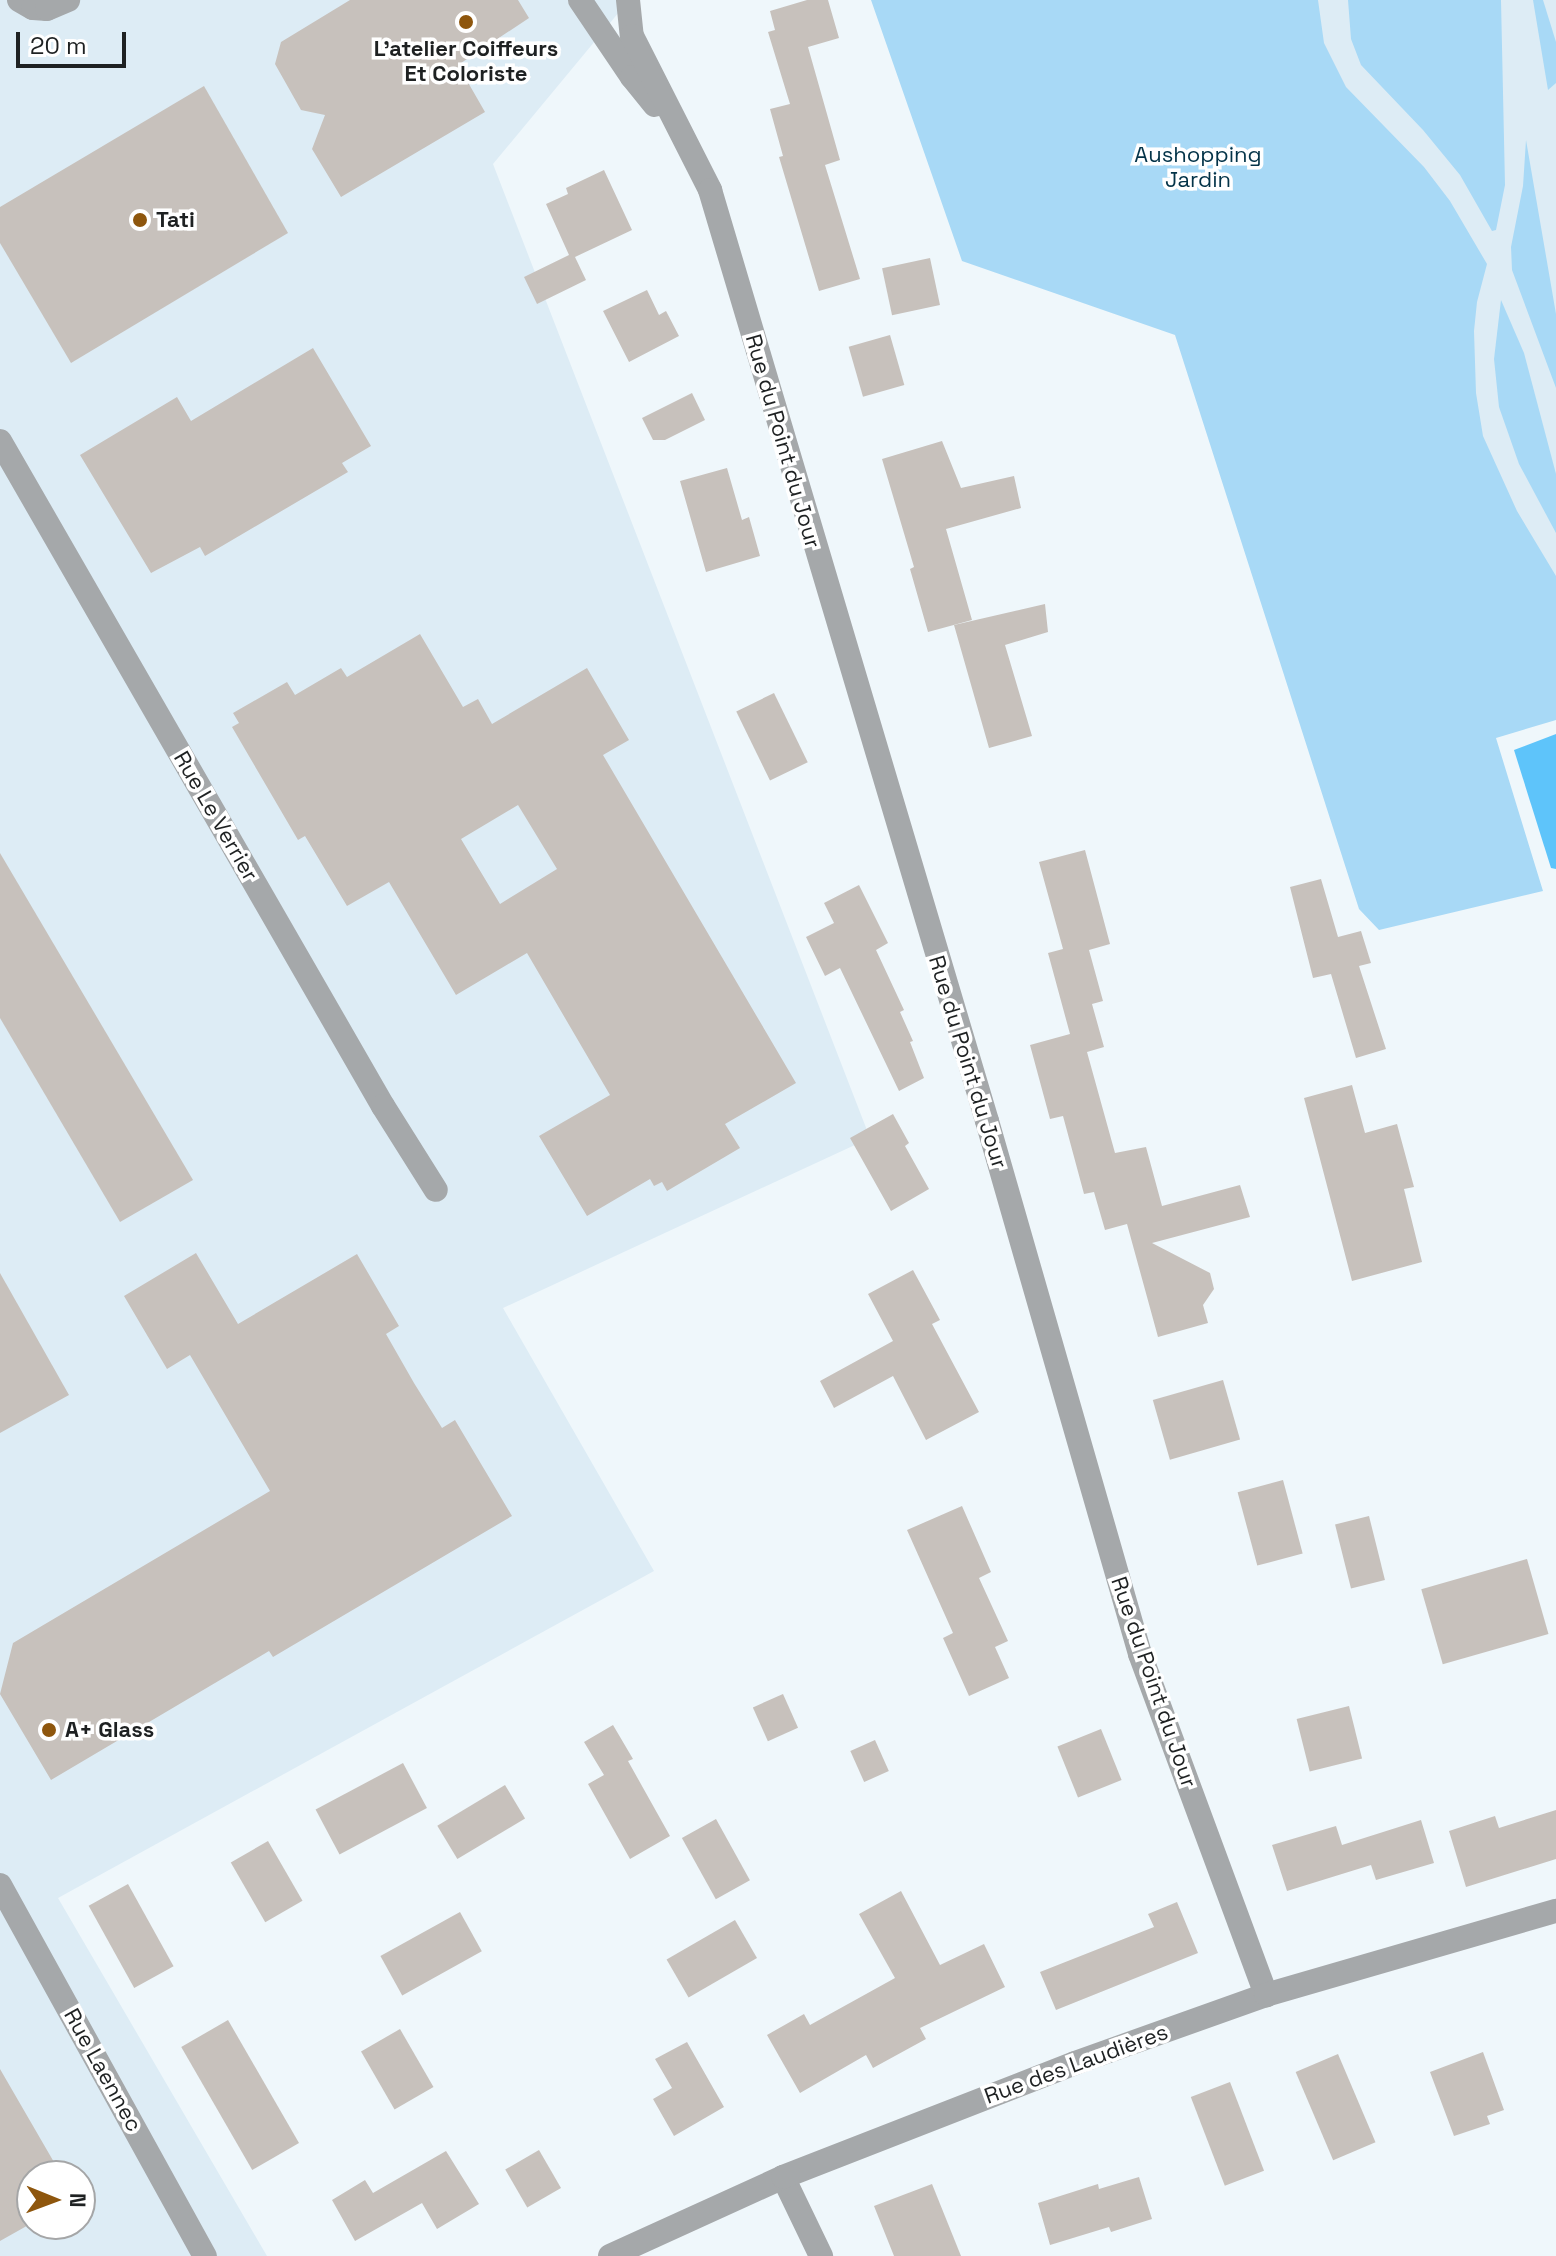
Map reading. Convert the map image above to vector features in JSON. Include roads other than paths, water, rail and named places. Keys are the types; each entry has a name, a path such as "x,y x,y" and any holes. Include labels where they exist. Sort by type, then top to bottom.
{"street":[{"path":"0,14 16,0 33,8 47,9 68,0"},
{"name":"Rue du Point du Jour","path":"580,0 632,77 675,128"},
{"name":"Rue du Point du Jour","path":"628,0 632,36 675,128 710,190 987,1121 1140,1654 1266,1995"},
{"name":"Rue Le Verrier","path":"0,441 383,1106 436,1190"},
{"name":"Rue Laennec","path":"0,1885 205,2256"},
{"name":"Rue des Laudières","path":"610,2256 783,2177 1075,2063 1266,1995 1556,1911"},
{"path":"783,2177 821,2256"}],"water":[{"path":"1556,734 1556,869 1551,868 1514,750"}],"place":[{"name":"L’atelier Coiffeurs Et Coloriste","path":"466,22"},
{"name":"Tati","path":"140,220"},
{"name":"A+ Glass","path":"49,1730"}],"park label":[{"name":"Aushopping Jardin","path":"1198,166"}]}
